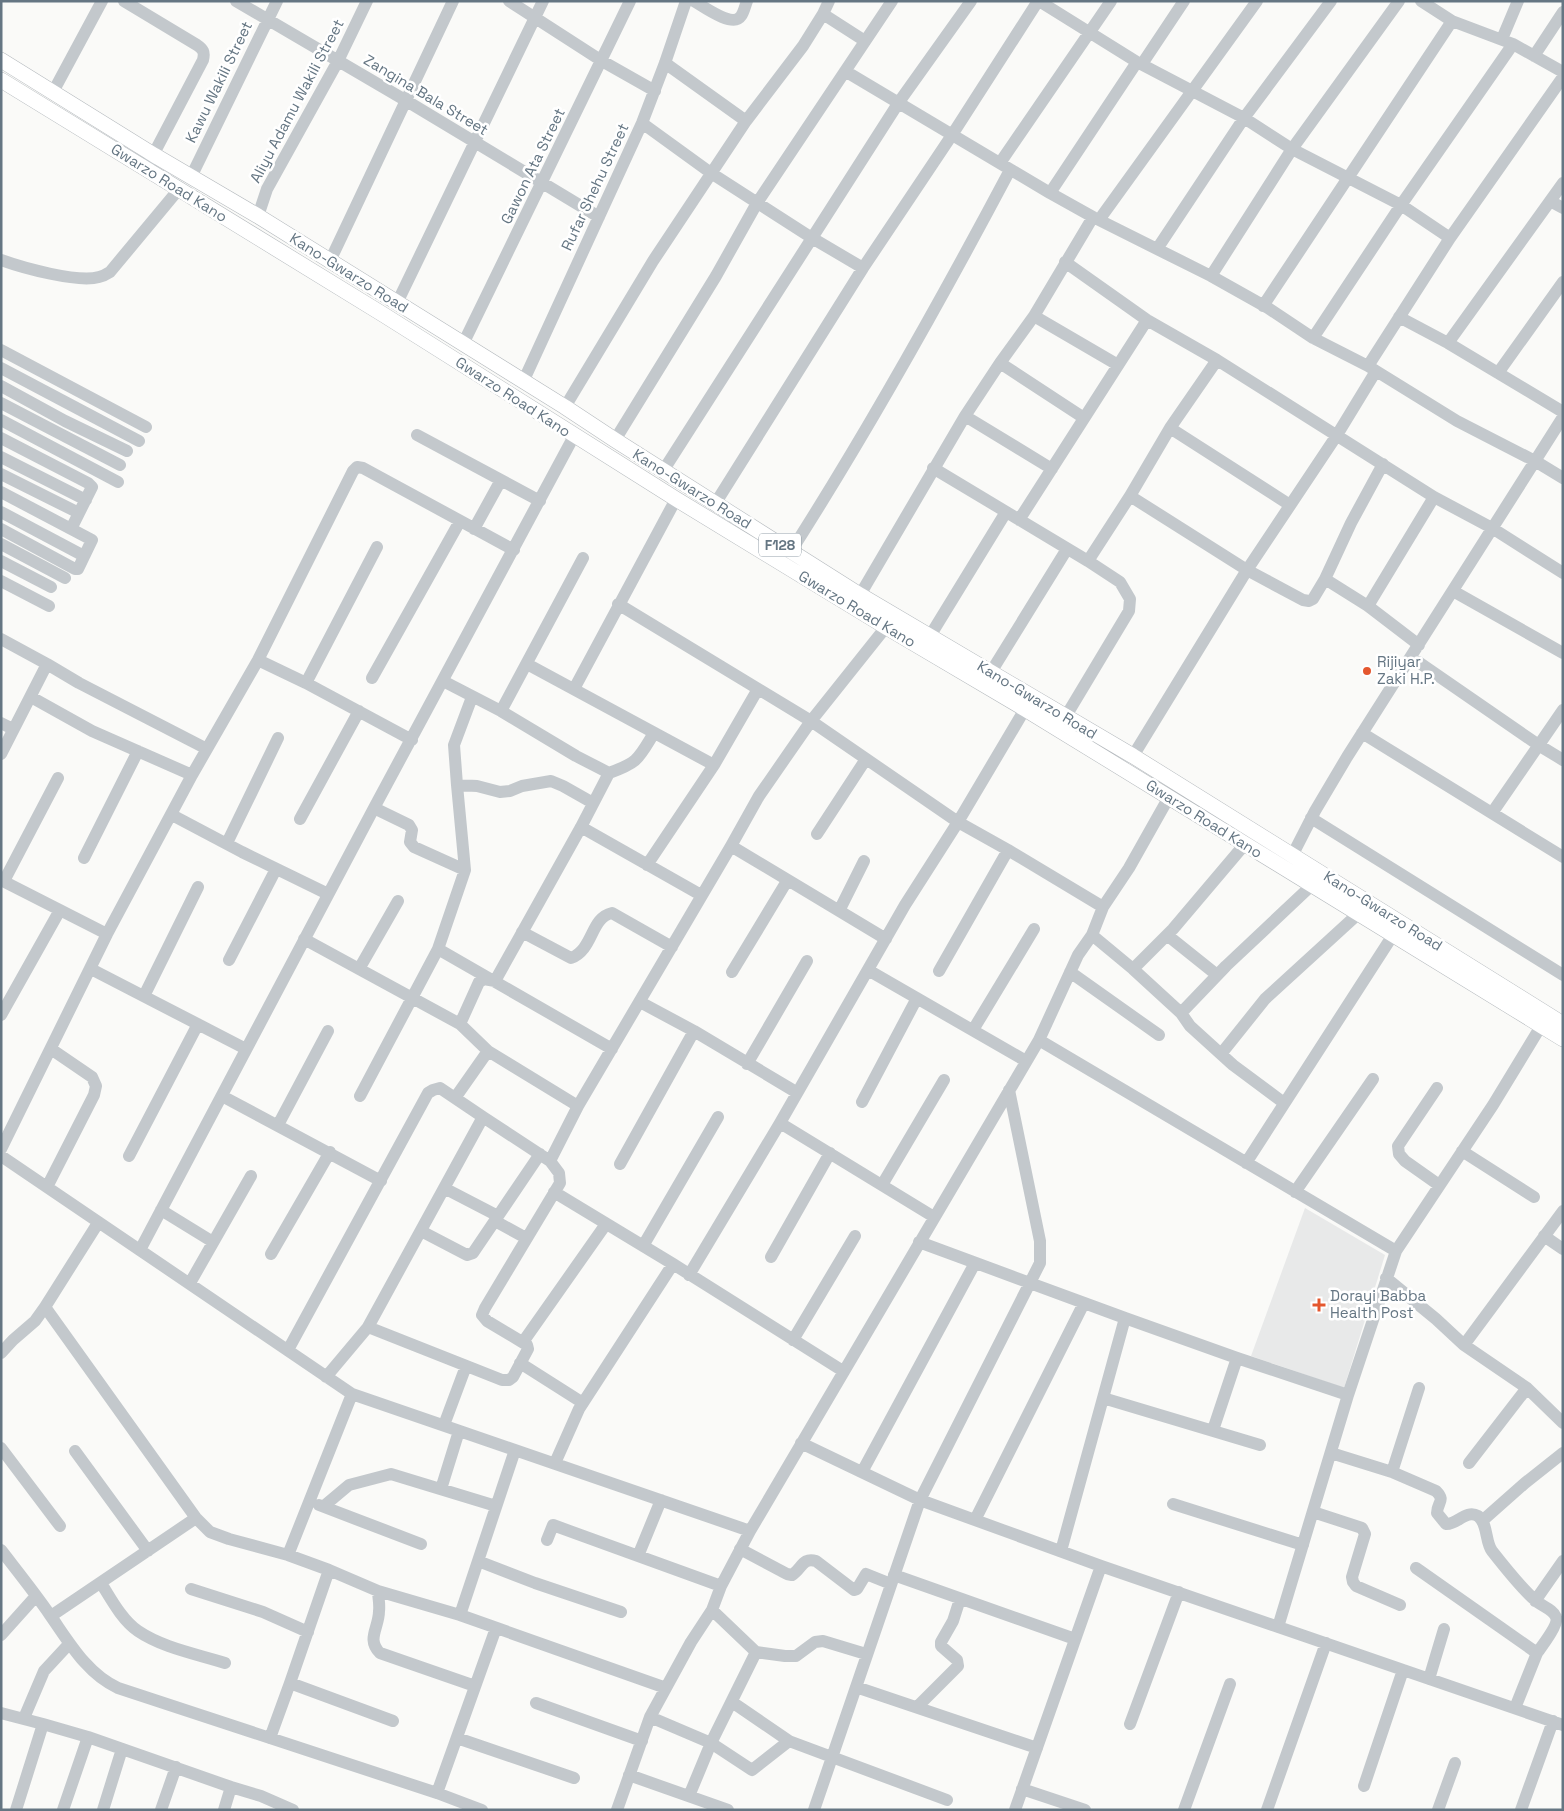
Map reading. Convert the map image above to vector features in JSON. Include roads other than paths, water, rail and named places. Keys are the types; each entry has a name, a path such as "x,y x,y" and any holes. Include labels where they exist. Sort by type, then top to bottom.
{"main road":[{"name":"Kano-Gwarzo Road","path":"1,60 154,155 258,216 565,407 715,504 787,558 860,595 1133,756 1292,854 1476,978 1561,1019"},
{"name":"Gwarzo Road Kano","path":"1,80 384,315 676,499 787,558 886,627 1025,709 1393,935 1476,978 1541,1026 1563,1039"}],"street":[{"path":"53,92 102,1"},
{"path":"124,1 197,45 204,54 203,60 146,169"},
{"name":"Zangina Bala Street","path":"236,1 599,217"},
{"name":"Kawu Wakili Street","path":"191,177 277,1"},
{"name":"Aliyu Adamu Wakili Street","path":"258,216 267,188 338,61 367,1"},
{"path":"330,261 453,1"},
{"path":"509,1 602,61 654,91"},
{"path":"397,303 543,1"},
{"name":"Gawon Ata Street","path":"463,344 630,1"},
{"name":"Rufar Shehu Street","path":"523,382 642,123 686,1"},
{"path":"694,1 730,21 740,17 747,1"},
{"path":"565,407 653,261 746,121 802,46 823,14 829,1"},
{"path":"615,440 716,276 757,203 892,1"},
{"path":"664,471 899,102 971,1"},
{"path":"715,504 863,268 952,135 1038,1 1140,63 1244,118 1292,149 1401,205 1450,238"},
{"path":"787,558 892,386 944,296 1005,166 1110,1"},
{"path":"1050,193 1184,1"},
{"path":"860,595 965,416 1034,316 1065,262 1258,1"},
{"path":"1157,249 1244,118 1331,1"},
{"path":"1211,276 1292,149 1399,1"},
{"path":"1421,1 1435,5 1452,21 1507,42 1563,72"},
{"path":"1313,338 1507,42 1518,1"},
{"path":"1534,56 1563,12"},
{"path":"823,14 865,41"},
{"path":"1263,306 1452,21"},
{"path":"665,63 746,121"},
{"path":"845,71 1050,193 1211,276 1313,338 1372,369 1457,421 1563,478"},
{"path":"1133,756 1247,570 1337,435 1399,317 1450,238 1563,77"},
{"path":"642,123 711,173 812,238 863,268"},
{"path":"1448,343 1563,183"},
{"path":"1,260 48,273 98,278 110,272 179,189"},
{"path":"1550,200 1563,208"},
{"path":"1065,262 1147,320 1217,360 1434,497 1492,528 1563,573"},
{"path":"1498,373 1563,282"},
{"path":"1034,316 1118,364"},
{"path":"1399,317 1448,343 1563,412"},
{"path":"1020,520 1147,320"},
{"path":"1,350 146,427"},
{"path":"1088,561 1130,496 1170,428 1217,360"},
{"path":"1000,363 1084,418"},
{"path":"1,368 139,440"},
{"path":"1,386 120,465"},
{"path":"1,403 127,451"},
{"path":"965,416 1052,469"},
{"path":"1292,854 1311,818 1362,733 1563,417"},
{"path":"1,420 118,482"},
{"path":"33,490 62,427"},
{"path":"1170,428 1290,505"},
{"path":"417,435 540,501"},
{"path":"140,1250 304,939 574,436"},
{"path":"1,438 88,483 92,487 71,529"},
{"path":"1,457 86,500"},
{"path":"1130,496 1247,570 1303,600 1309,601 1313,599 1325,579 1351,523 1383,464"},
{"path":"1,1148 107,934 192,775 258,660 353,471 357,468 363,468 514,550"},
{"path":"933,468 1120,582 1130,599 1129,611 1066,716"},
{"path":"1,474 79,514"},
{"path":"474,529 501,480"},
{"path":"1,492 92,540 78,569 4,542"},
{"path":"1368,606 1434,497"},
{"path":"574,689 676,499"},
{"path":"1,512 84,556"},
{"path":"930,636 1006,512"},
{"path":"372,678 460,521"},
{"path":"4,542 65,578"},
{"path":"306,683 377,546"},
{"path":"991,672 1067,549"},
{"path":"501,711 583,558"},
{"path":"1,561 51,587"},
{"path":"1325,579 1368,606 1419,645"},
{"path":"1,581 49,606"},
{"path":"1453,591 1563,653"},
{"path":"618,604 812,721 958,822 1103,906"},
{"path":"421,1231 467,1255 473,1253 497,1218 545,1158 578,1106 759,796 812,721 886,627"},
{"path":"1,640 79,683 207,749"},
{"path":"1411,657 1563,760"},
{"path":"258,660 306,683 412,740"},
{"path":"1,754 47,664"},
{"path":"527,664 714,765"},
{"path":"443,681 501,711 576,756 609,773"},
{"path":"647,865 714,765 758,689"},
{"path":"360,1096 438,949 465,870 454,745 472,697"},
{"path":"31,698 92,731 192,775"},
{"path":"689,1274 780,1123 796,1092 905,905 958,822 1025,709"},
{"path":"1492,813 1563,710"},
{"path":"300,819 359,711"},
{"path":"1,723 14,729"},
{"path":"494,981 581,827 609,773 632,764 654,733"},
{"path":"1362,733 1563,857"},
{"path":"227,843 278,738"},
{"path":"84,858 138,751"},
{"path":"817,834 866,759"},
{"path":"58,778 3,880 107,934"},
{"path":"457,785 476,786 500,792 551,781 594,803"},
{"path":"617,1810 650,1717 712,1610 720,1586 740,1549 1039,1040 1070,972 1092,935 1103,906 1129,868 1169,797"},
{"path":"374,808 409,825 412,830 410,842 414,848 465,870"},
{"path":"172,815 328,894"},
{"path":"1311,818 1563,974"},
{"path":"581,827 701,895"},
{"path":"1133,969 1167,935 1245,844"},
{"path":"731,846 886,939"},
{"path":"939,972 1008,850"},
{"path":"839,911 864,861"},
{"path":"229,960 276,869"},
{"path":"732,972 787,881"},
{"path":"1181,1012 1217,975 1312,885"},
{"path":"144,996 198,888"},
{"path":"359,969 398,900"},
{"path":"1,1015 60,910"},
{"path":"522,932 570,958 579,955 586,948 600,919 612,913 672,947"},
{"path":"1220,1054 1265,999 1358,914"},
{"path":"973,1030 1034,929"},
{"path":"1092,935 1181,1012 1190,1026 1220,1054 1284,1103"},
{"path":"1167,935 1217,975"},
{"path":"1246,1163 1393,935"},
{"path":"304,939 460,1024 488,1051 578,1106"},
{"path":"438,949 612,1049"},
{"path":"747,1064 807,961"},
{"path":"91,969 246,1049"},
{"path":"868,970 1026,1061"},
{"path":"1070,972 1159,1034"},
{"path":"460,1024 481,980 494,981"},
{"path":"862,1102 917,998"},
{"path":"640,1002 694,1031 796,1092"},
{"path":"129,1156 198,1024"},
{"path":"1278,1626 1348,1395 1396,1251 1493,1105 1541,1026"},
{"path":"278,1125 328,1031"},
{"path":"620,1164 694,1031"},
{"path":"1039,1040 1396,1251"},
{"path":"47,1187 94,1095 96,1086 92,1077 51,1049"},
{"path":"455,1098 488,1051"},
{"path":"1295,1192 1373,1079"},
{"path":"882,1185 944,1080"},
{"path":"288,1350 428,1093 440,1088 545,1158 559,1173 560,1183 482,1315 528,1345 528,1349 509,1380 502,1380 368,1327"},
{"path":"1437,1088 1398,1146 1399,1154 1406,1161 1440,1185"},
{"path":"814,1810 920,1500 1040,1263 1040,1241 1009,1090"},
{"path":"222,1096 330,1152 381,1181"},
{"path":"326,1377 368,1327 483,1117"},
{"path":"643,1246 718,1117"},
{"path":"780,1123 934,1217"},
{"path":"1462,1151 1534,1197"},
{"path":"271,1254 330,1152"},
{"path":"770,1257 830,1153"},
{"path":"1,1156 352,1394 750,1531"},
{"path":"190,1283 250,1176"},
{"path":"444,1188 497,1218 526,1238"},
{"path":"554,1192 843,1371"},
{"path":"161,1210 213,1242"},
{"path":"1464,1345 1563,1211"},
{"path":"1,1353 34,1321 45,1307 98,1223"},
{"path":"523,1342 606,1224"},
{"path":"793,1340 855,1236"},
{"path":"1544,1236 1563,1249"},
{"path":"919,1242 1237,1358 1348,1395"},
{"path":"862,1472 975,1263"},
{"path":"555,1463 584,1403 672,1264"},
{"path":"1386,1278 1464,1345 1527,1388 1563,1423"},
{"path":"975,1520 1084,1303"},
{"path":"45,1307 196,1518 210,1532 288,1555 378,1591 496,1628 666,1688"},
{"path":"1061,1551 1125,1318"},
{"path":"1213,1430 1237,1358"},
{"path":"520,1363 584,1403"},
{"path":"444,1425 466,1366"},
{"path":"1392,1472 1419,1388"},
{"path":"1470,1463 1527,1388"},
{"path":"288,1555 352,1394"},
{"path":"1104,1398 1260,1445"},
{"path":"441,1489 459,1431"},
{"path":"801,1443 920,1500 1101,1566 1558,1723 1521,1810"},
{"path":"1,1448 60,1526"},
{"path":"460,1616 515,1450"},
{"path":"75,1451 148,1551"},
{"path":"1331,1453 1392,1472 1436,1490 1440,1495 1441,1501 1437,1513 1446,1524 1452,1524 1467,1515 1472,1514 1478,1517 1482,1521 1491,1549 1535,1601 1552,1611 1556,1617 1556,1624 1537,1653 1515,1708"},
{"path":"1482,1521 1524,1483 1563,1453"},
{"path":"324,1506 349,1485 391,1474 496,1506"},
{"path":"638,1556 662,1500"},
{"path":"309,1502 324,1506 421,1544"},
{"path":"1174,1504 1303,1545"},
{"path":"1313,1512 1364,1530 1365,1534 1352,1577 1353,1582 1356,1586 1400,1605"},
{"path":"51,1616 196,1518"},
{"path":"547,1540 553,1525 720,1586"},
{"path":"740,1549 787,1574 792,1575 796,1573 804,1562 810,1560 816,1562 854,1590 857,1589 866,1574 960,1598 1075,1639"},
{"path":"1,1550 51,1616 69,1644 105,1682 118,1688 438,1793 482,1810"},
{"path":"478,1561 535,1583 621,1612"},
{"path":"1535,1601 1563,1561"},
{"path":"1015,1810 1101,1566"},
{"path":"1416,1568 1537,1653"},
{"path":"270,1738 329,1570"},
{"path":"100,1583 122,1614 137,1631 172,1647 225,1663"},
{"path":"191,1589 263,1612 308,1632"},
{"path":"378,1591 380,1612 373,1642 380,1653 475,1686"},
{"path":"1130,1724 1179,1592"},
{"path":"1,1635 36,1596"},
{"path":"917,1707 958,1666 956,1660 941,1646 941,1642 953,1621 960,1598"},
{"path":"712,1610 756,1652 796,1656 815,1642 823,1641 866,1654"},
{"path":"438,1793 496,1628"},
{"path":"1429,1679 1444,1629"},
{"path":"1267,1810 1326,1643"},
{"path":"24,1718 44,1671 69,1644"},
{"path":"689,1796 711,1743 756,1652"},
{"path":"1364,1786 1403,1670"},
{"path":"290,1683 393,1721"},
{"path":"1184,1810 1230,1684"},
{"path":"856,1687 1037,1748"},
{"path":"732,1702 789,1740 947,1800"},
{"path":"536,1703 642,1741"},
{"path":"1,1712 88,1737 261,1796 292,1810"},
{"path":"650,1717 711,1743 752,1770 789,1740"},
{"path":"16,1810 43,1724"},
{"path":"63,1810 88,1737"},
{"path":"457,1738 574,1778"},
{"path":"103,1810 122,1749"},
{"path":"1438,1810 1455,1763"},
{"path":"161,1810 176,1767"},
{"path":"629,1775 728,1810"},
{"path":"224,1810 231,1787"},
{"path":"1022,1789 1085,1810"}],"place":[{"name":"Rijiyar Zaki H.P.","path":"1367,671"},
{"name":"Dorayi Babba Health Post","path":"1319,1305"}]}
